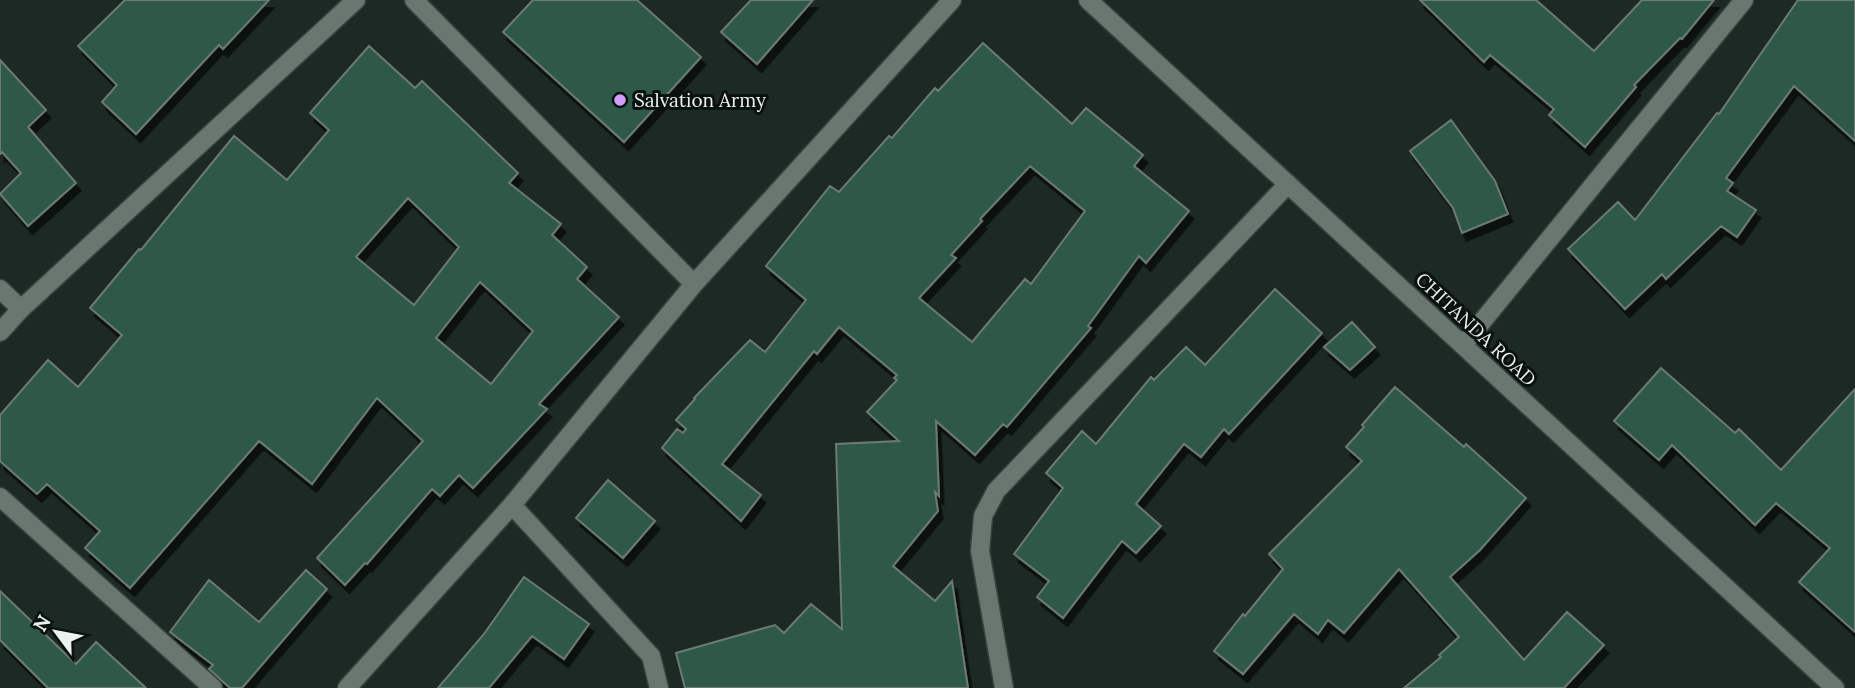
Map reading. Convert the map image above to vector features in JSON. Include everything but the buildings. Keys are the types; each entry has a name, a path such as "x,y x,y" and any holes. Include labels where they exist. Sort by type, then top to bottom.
{"street":[{"path":"0,331 356,0"},
{"path":"414,0 694,285"},
{"path":"347,688 512,505 694,285 952,0"},
{"name":"CHITANDA ROAD","path":"1088,0 1835,688"},
{"path":"1463,345 1744,0"},
{"path":"1004,688 980,551 983,516 996,491 1288,184"},
{"path":"0,289 21,309"},
{"path":"0,497 213,688"},
{"path":"512,505 651,656 659,688"}],"place":[{"name":"Salvation Army","path":"620,100"}]}
